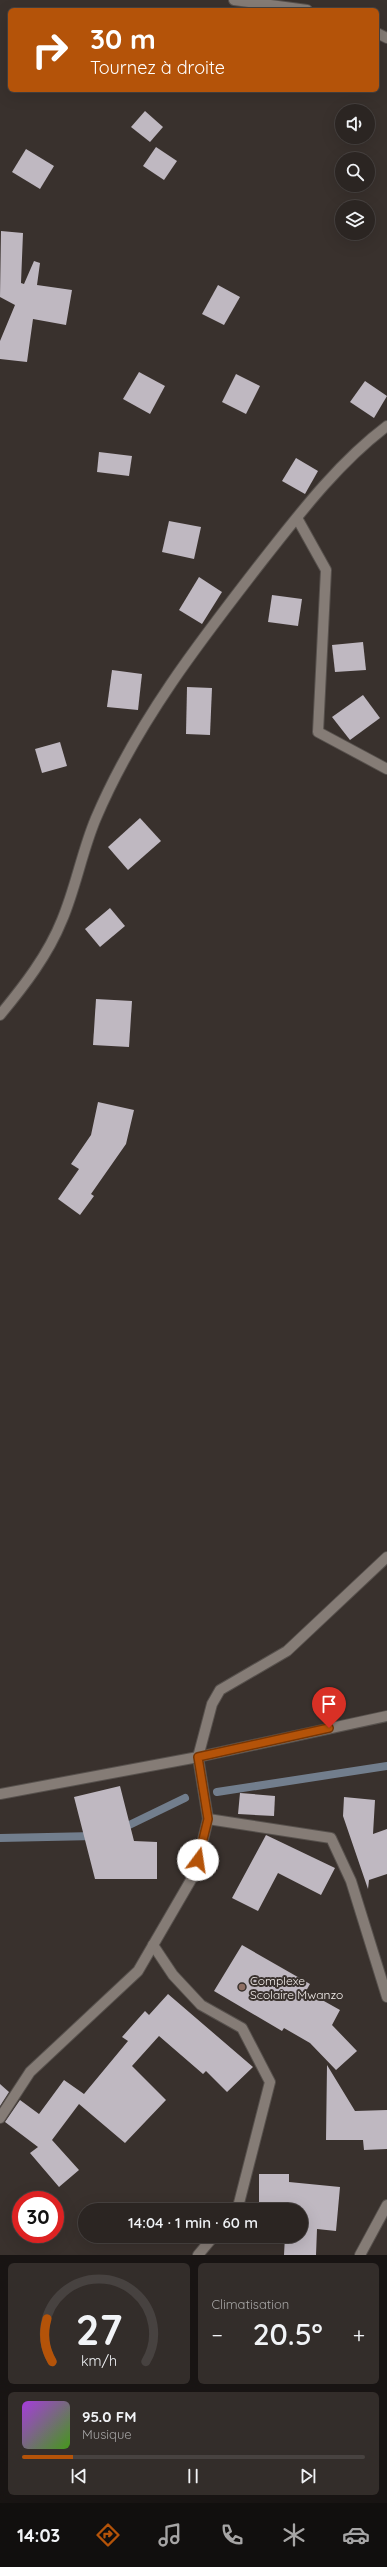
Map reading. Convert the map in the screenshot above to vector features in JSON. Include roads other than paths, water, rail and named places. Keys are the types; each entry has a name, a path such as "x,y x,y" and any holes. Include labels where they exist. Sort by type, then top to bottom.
{"street":[{"path":"234,0 292,8"},
{"path":"0,1016 27,982 62,920 96,819 125,758 154,706 196,646 296,518 356,454 387,426"},
{"path":"296,518 326,570 318,732 387,769"},
{"path":"0,2118 30,2072 138,1971 195,1873 208,1819 198,1757 212,1704 220,1690 287,1651 387,1557"},
{"path":"0,1794 198,1757 387,1716"},
{"path":"208,1819 331,1838 351,1881 387,1997"},
{"path":"153,1945 173,1975 201,2005 242,2028 270,2082 239,2203"},
{"path":"360,2255 387,2205"},
{"path":"198,2255 208,2243"}],"waterway":[{"path":"217,1792 387,1766"},
{"path":"121,1829 185,1798"},
{"path":"0,1838 95,1836"}],"place":[{"name":"Complexe Scolaire Mwanzo","path":"242,1987"}]}
